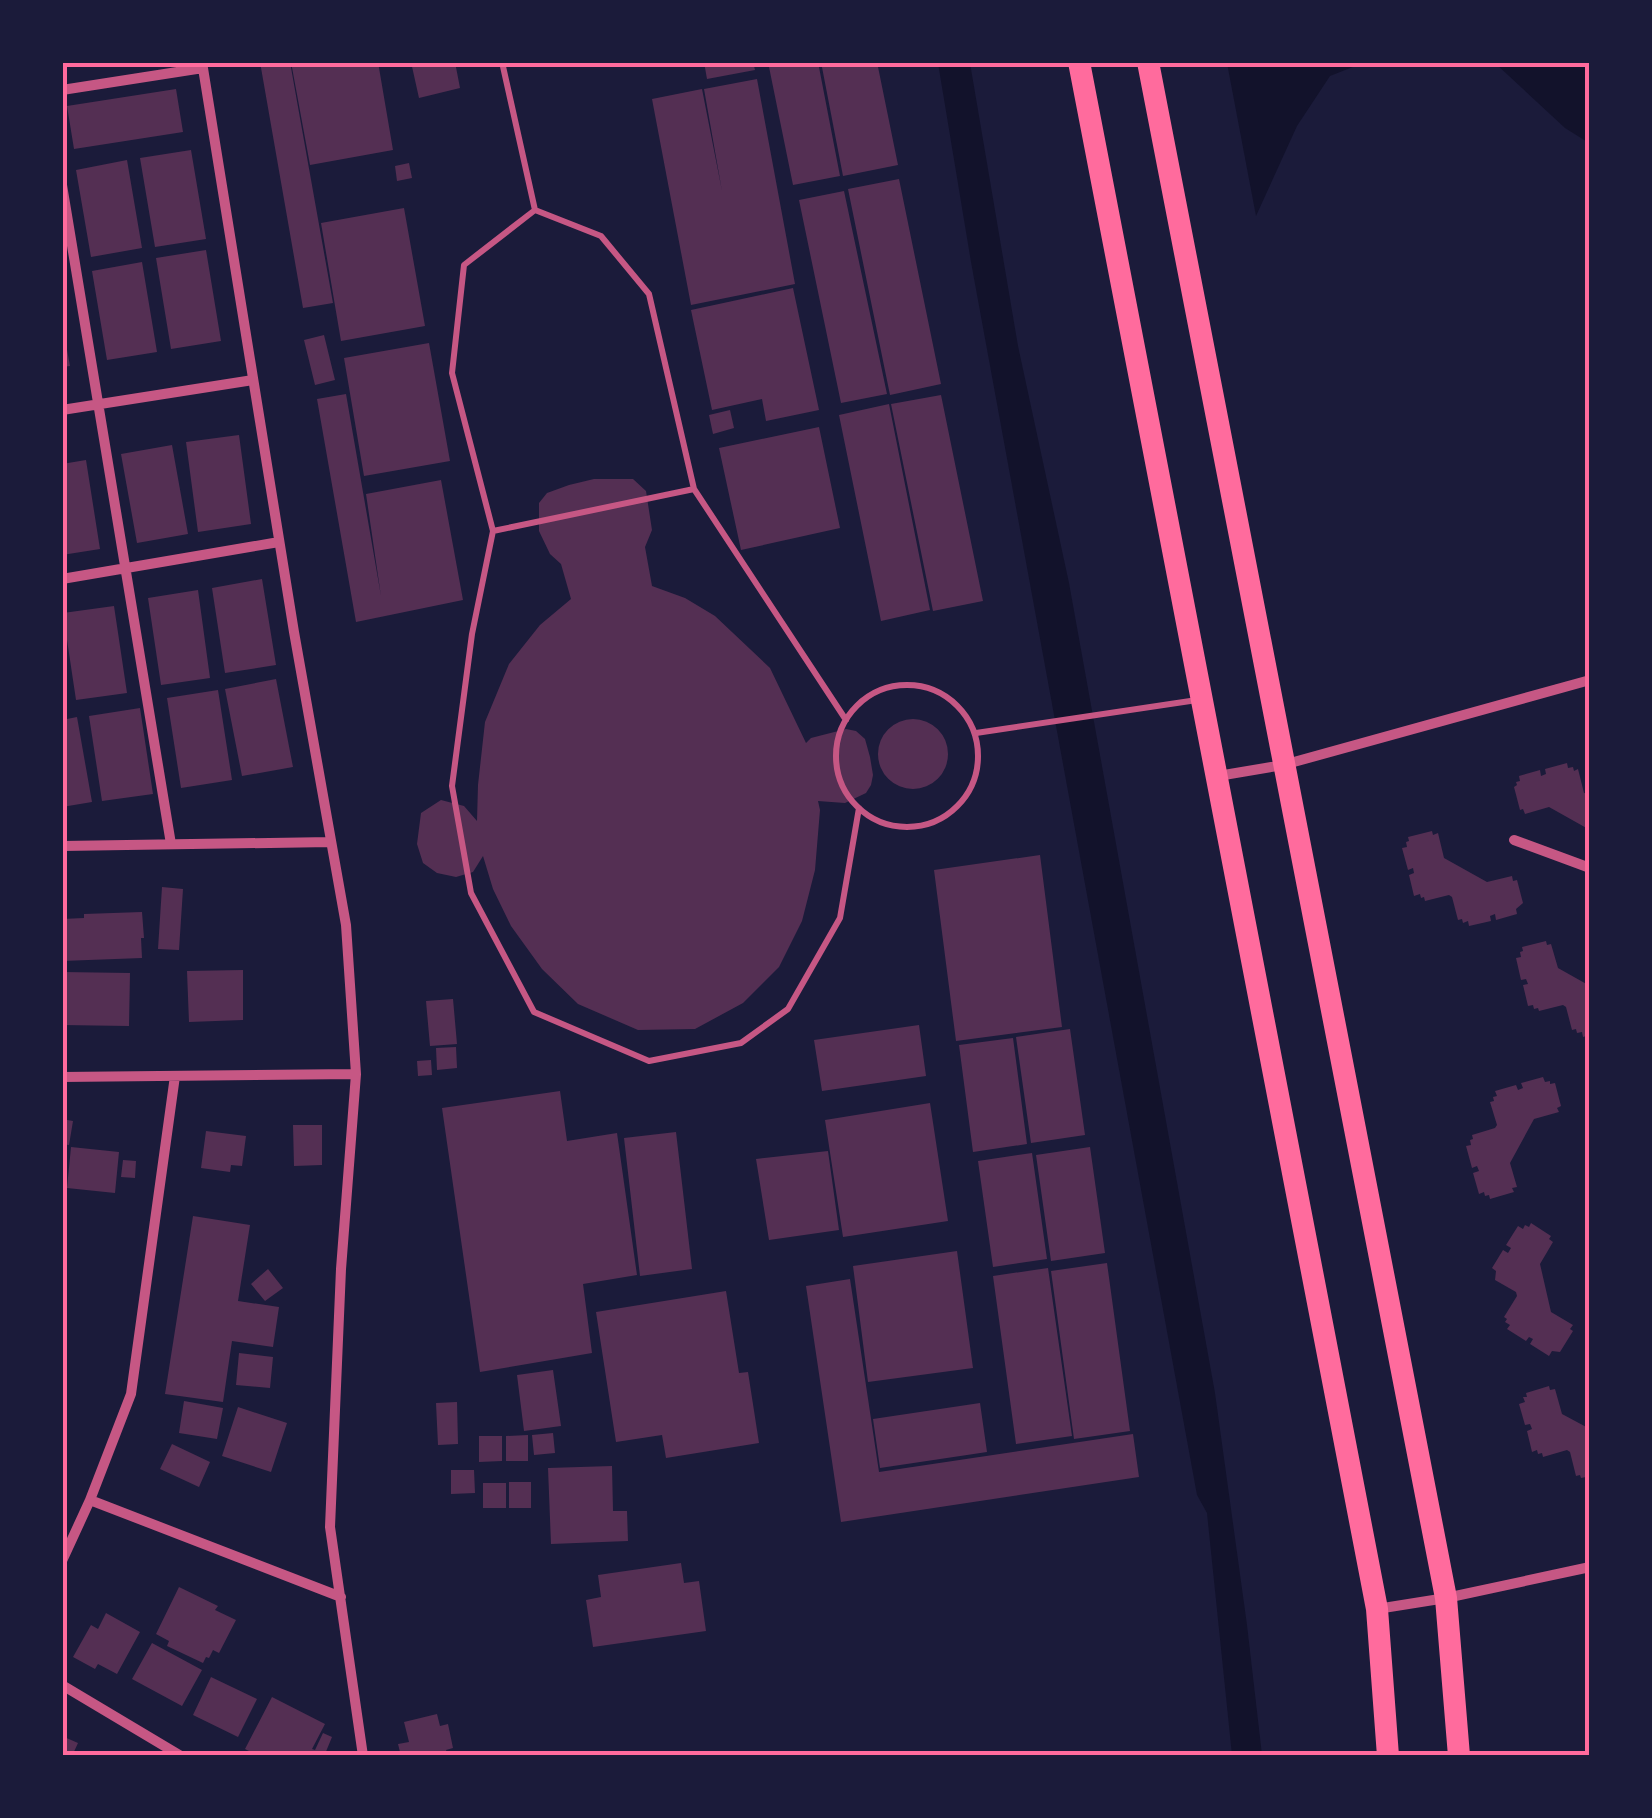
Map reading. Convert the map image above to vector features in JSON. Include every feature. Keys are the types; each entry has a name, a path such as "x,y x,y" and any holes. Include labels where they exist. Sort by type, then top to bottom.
{"main road":[{"path":"1079,62 1377,1610 1388,1756"},
{"path":"1148,62 1446,1598 1459,1756"}],"street":[{"path":"62,90 202,65 346,925 356,1074 341,1268 330,1527 363,1756"},
{"path":"62,185 171,844"},
{"path":"62,410 253,380"},
{"path":"62,579 280,542"},
{"path":"1216,776 1284,765 1590,680"},
{"path":"1514,840 1590,868"},
{"path":"62,846 331,842"},
{"path":"62,1077 356,1074"},
{"path":"62,1561 131,1394 175,1076"},
{"path":"90,1500 341,1597"},
{"path":"1377,1610 1590,1567"},
{"path":"62,1685 182,1756"}],"lane":[{"path":"502,62 535,210"},
{"path":"535,210 601,236 650,294 694,489 846,720"},
{"path":"535,210 464,265 452,373 493,531 472,634 452,786 471,893 534,1012 648,1061 741,1043 788,1009 840,918 858,808"},
{"path":"493,531 694,489"},
{"path":"913,686 943,695 966,716 976,733 975,778 959,804 932,822 901,827 871,817 848,796 836,766 839,735 846,720 882,690 913,686"},
{"path":"976,733 1202,699"}],"shaded area":[{"path":"938,63 970,63 1018,346 1069,583 1215,1393 1262,1755 1232,1755 1207,1513 1197,1495"},
{"path":"1227,63 1363,63 1330,76 1297,126 1256,216"},
{"path":"1495,63 1589,63 1589,143 1565,128"}],"building":[{"path":"260,62 290,62 333,303 303,308"},
{"path":"291,62 378,62 393,150 310,165"},
{"path":"411,62 455,62 460,88 419,98"},
{"path":"704,62 753,62 755,70 707,79"},
{"path":"768,62 818,62 840,176 793,185"},
{"path":"821,62 877,62 898,165 843,176"},
{"path":"757,79 795,284 691,305 652,99 702,89 722,191 704,89"},
{"path":"176,89 183,132 74,149 67,106"},
{"path":"191,150 206,239 155,247 140,158"},
{"path":"127,160 142,248 91,257 76,170"},
{"path":"409,163 412,178 397,181 395,166"},
{"path":"899,179 941,384 890,395 848,189"},
{"path":"844,191 887,394 841,403 799,200"},
{"path":"404,208 425,326 341,341 321,223"},
{"path":"206,250 221,341 171,349 156,258"},
{"path":"142,262 157,352 107,360 92,271"},
{"path":"793,288 819,410 766,421 762,399 712,410 691,310"},
{"path":"62,333 70,366 62,367"},
{"path":"324,335 335,380 315,385 304,340"},
{"path":"429,343 450,461 364,476 344,358"},
{"path":"346,394 381,596 366,494 441,480 463,600 356,622 317,399"},
{"path":"941,395 983,601 933,611 891,404"},
{"path":"889,404 930,610 881,621 839,415"},
{"path":"730,410 734,428 713,434 709,415"},
{"path":"819,427 840,528 741,550 719,448"},
{"path":"239,435 251,524 198,532 186,442"},
{"path":"172,445 188,534 137,543 121,454"},
{"path":"86,460 100,549 62,555 62,464"},
{"path":"594,479 633,479 646,491 652,530 645,547 652,586 685,598 715,616 770,668 806,743 811,738 846,729 856,731 865,739 870,757 873,775 866,793 845,803 818,801 815,870 802,921 779,967 743,1003 695,1029 638,1030 578,1004 542,969 511,926 483,856 473,872 456,877 437,873 423,863 417,844 421,813 441,800 464,806 477,821 485,722 509,664 540,625 571,599 561,564 550,554 539,531 539,503 547,493"},
{"path":"262,579 276,665 225,673 212,588"},
{"path":"198,590 210,678 161,685 148,598"},
{"path":"114,606 127,693 76,700 63,613"},
{"path":"276,679 293,767 242,776 225,689"},
{"path":"218,690 232,780 181,788 167,698"},
{"path":"140,708 153,794 102,801 89,716"},
{"path":"77,717 92,802 62,807 62,720"},
{"path":"913,719 938,729 948,754 938,779 913,789 888,779 878,754 888,729"},
{"path":"1567,763 1568,768 1578,769 1584,793 1590,794 1590,830 1549,807 1525,814 1520,810 1514,787 1519,776 1540,770 1541,776 1546,774 1545,769"},
{"path":"1432,831 1433,835 1438,833 1444,858 1487,882 1512,876 1513,881 1517,880 1523,903 1516,909 1517,914 1496,920 1495,914 1490,916 1491,921 1469,926 1468,921 1458,920 1449,895 1425,901 1420,894 1414,896 1409,875 1414,873 1413,868 1408,870 1402,848 1407,847 1408,837"},
{"path":"1040,855 1062,1027 956,1041 934,870"},
{"path":"162,887 183,889 179,950 158,949"},
{"path":"142,912 142,958 62,961 62,919 84,918 84,914"},
{"path":"1546,941 1551,944 1558,968 1590,986 1590,1035 1583,1037 1582,1032 1572,1030 1563,1005 1539,1011 1528,1006 1523,985 1528,984 1526,979 1521,980 1516,958 1521,957 1522,947"},
{"path":"243,970 243,1020 189,1022 187,971"},
{"path":"62,972 130,973 129,1026 62,1025"},
{"path":"453,999 457,1044 430,1046 426,1001"},
{"path":"919,1025 926,1076 822,1091 814,1040"},
{"path":"1070,1029 1085,1135 1031,1143 1016,1037"},
{"path":"1013,1038 1027,1144 973,1152 959,1045"},
{"path":"456,1047 457,1068 437,1070 436,1048"},
{"path":"431,1060 432,1075 418,1076 417,1061"},
{"path":"1543,1077 1545,1082 1555,1083 1559,1112 1534,1119 1510,1163 1517,1187 1512,1188 1514,1192 1490,1199 1484,1192 1479,1194 1473,1173 1479,1171 1477,1166 1472,1168 1466,1146 1471,1145 1472,1135 1497,1125 1490,1102 1497,1096 1495,1091 1516,1085 1518,1090 1523,1088 1521,1083"},
{"path":"560,1091 567,1141 617,1133 637,1275 583,1284 592,1353 480,1372 442,1108"},
{"path":"930,1103 948,1221 843,1237 825,1120"},
{"path":"62,1119 73,1121 69,1145 62,1144"},
{"path":"293,1125 322,1125 322,1165 294,1166"},
{"path":"206,1131 246,1136 242,1166 231,1165 230,1172 201,1168"},
{"path":"676,1132 692,1269 640,1276 624,1138"},
{"path":"71,1147 119,1152 115,1193 67,1188"},
{"path":"1090,1147 1105,1253 1051,1261 1036,1155"},
{"path":"828,1151 839,1230 769,1240 756,1159"},
{"path":"1032,1153 1047,1259 993,1267 978,1161"},
{"path":"123,1160 136,1161 135,1178 121,1177"},
{"path":"193,1216 250,1225 238,1301 279,1307 273,1347 232,1341 223,1402 165,1394"},
{"path":"1531,1223 1551,1236 1553,1242 1540,1264 1551,1312 1573,1325 1560,1352 1552,1351 1549,1356 1530,1344 1533,1339 1529,1337 1526,1341 1507,1329 1510,1325 1504,1317 1517,1296 1495,1280 1496,1271 1492,1268 1503,1250 1508,1253 1511,1248 1506,1245 1518,1226 1523,1229"},
{"path":"957,1251 973,1368 868,1382 853,1266"},
{"path":"1107,1263 1130,1431 1074,1439 1051,1271"},
{"path":"1048,1268 1072,1436 1016,1444 993,1276"},
{"path":"268,1269 283,1288 265,1301 251,1284"},
{"path":"850,1279 879,1472 1133,1434 1139,1477 841,1522 806,1286"},
{"path":"726,1291 739,1373 748,1372 759,1443 666,1458 662,1435 616,1442 596,1312"},
{"path":"239,1353 273,1357 270,1388 236,1385"},
{"path":"553,1370 561,1426 524,1431 517,1375"},
{"path":"1549,1386 1550,1390 1555,1389 1562,1414 1590,1429 1590,1487 1586,1477 1576,1476 1567,1450 1543,1457 1537,1450 1532,1452 1527,1431 1532,1429 1530,1424 1525,1425 1519,1404 1525,1402 1526,1393"},
{"path":"184,1401 223,1408 217,1439 179,1433"},
{"path":"457,1402 458,1444 438,1445 436,1403"},
{"path":"980,1403 987,1452 880,1468 873,1419"},
{"path":"238,1407 287,1423 271,1472 222,1456"},
{"path":"553,1433 555,1453 534,1455 532,1435"},
{"path":"528,1435 528,1461 506,1461 506,1436"},
{"path":"479,1436 502,1436 502,1461 479,1462"},
{"path":"172,1444 210,1462 199,1487 160,1469"},
{"path":"612,1466 613,1511 627,1511 628,1541 551,1544 548,1468"},
{"path":"451,1470 474,1470 475,1493 451,1494"},
{"path":"509,1482 531,1482 531,1508 509,1508"},
{"path":"483,1483 506,1483 506,1508 483,1508"},
{"path":"681,1563 684,1583 699,1581 706,1631 593,1647 586,1600 601,1597 598,1575"},
{"path":"179,1587 218,1606 215,1610 236,1620 219,1653 213,1650 203,1663 167,1646 169,1641 156,1634"},
{"path":"106,1613 140,1632 117,1674 98,1664 95,1669 73,1657 91,1625 98,1629"},
{"path":"152,1643 202,1670 182,1706 132,1679"},
{"path":"211,1677 257,1699 238,1737 193,1715"},
{"path":"272,1697 325,1724 312,1749 315,1750 323,1733 332,1737 323,1756 259,1756 245,1749"},
{"path":"437,1714 440,1726 448,1724 453,1748 446,1750 448,1756 401,1756 398,1744 409,1742 404,1722"},
{"path":"62,1736 78,1743 72,1756 62,1756"}]}
